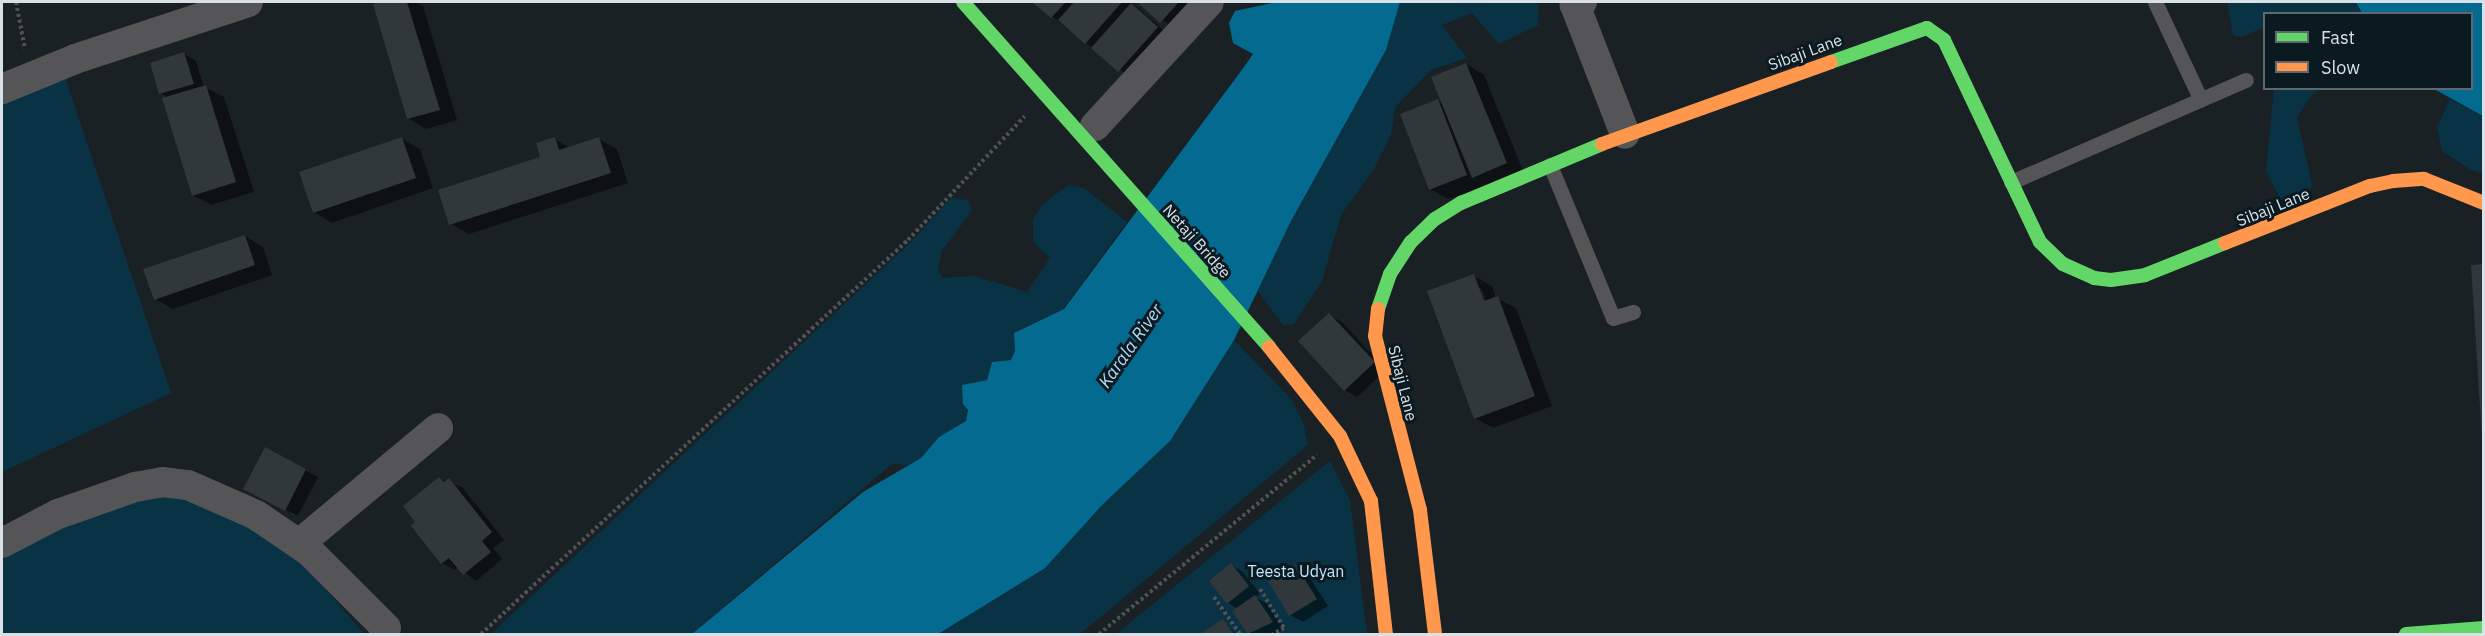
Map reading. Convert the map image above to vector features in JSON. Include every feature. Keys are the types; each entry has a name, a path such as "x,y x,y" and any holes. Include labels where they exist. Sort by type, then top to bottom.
{"street":[{"path":"2,88 67,62 248,2"},
{"name":"Netaji Bridge","path":"963,2 1270,348"},
{"path":"1095,126 1209,2"},
{"path":"1582,2 1575,5 1625,134"},
{"name":"Sibaji Lane","path":"1435,634 1420,510 1375,336 1379,303 1390,274 1411,242 1435,219 1461,202 1625,134 1927,28 1944,40 2032,228 2051,254 2078,272 2111,280 2145,275 2370,186 2393,181 2424,179 2484,203"},
{"path":"1029,112 1044,95"},
{"path":"1270,348 1340,436 1371,501 1386,634"},
{"path":"1270,348 1318,392 1359,439"},
{"path":"299,544 438,428"},
{"path":"1324,449 1340,436"},
{"path":"2,543 58,514 162,482 210,492 256,515 299,544 386,628"},
{"path":"2406,634 2481,628 2479,613"}],"lane":[{"path":"2155,2 2200,100"},
{"path":"2011,182 2246,80"},
{"path":"1550,165 1613,318 1634,312"}],"path":[{"path":"16,2 27,59"},
{"path":"481,634 908,240 1029,112"},
{"path":"1099,634 1324,449"},
{"path":"1260,589 1284,628 1273,634"},
{"path":"1214,597 1240,634"}],"green space":[{"path":"1400,2 1536,2 1539,6 1538,25 1499,44 1472,13 1442,25 1467,58 1431,70 1395,107 1391,135 1374,169 1341,215 1322,281 1294,324 1283,325 1258,291 1291,221 1386,50"},
{"path":"2227,2 2356,2 2361,12 2263,12 2263,27 2242,37 2233,35"},
{"path":"64,74 171,393 2,472 2,102"},
{"path":"2274,90 2320,90 2312,95 2297,117 2312,185 2308,197 2293,202 2280,199 2266,171"},
{"path":"2450,99 2483,116 2483,173 2471,170 2442,151 2437,127"},
{"path":"1068,185 1084,188 1127,222 1063,309 1015,332 1015,351 1011,360 992,362 987,380 971,382 966,421 939,437 921,458 906,466 895,463 887,468 692,634 491,634 911,242 951,198 968,200 972,210 942,251 938,268 942,278 974,276 1027,292 1050,258 1033,242 1033,219 1042,205"},
{"path":"1234,340 1292,400 1303,422 1308,445 1080,634 928,634 1169,441"},
{"name":"Teesta Udyan","path":"1330,461 1350,500 1367,634 1116,634"},
{"path":"180,493 276,541 318,580 364,634 2,634 2,553 113,503"}],"water":[{"name":"Karala River","path":"1277,2 1400,2 1386,50 1291,221 1234,340 1170,441 1103,504 1045,568 938,634 692,634 863,492 921,458 939,437 966,421 968,410 963,404 962,385 987,380 992,362 1011,360 1015,351 1014,333 1064,309 1253,54 1233,43 1229,23 1235,11"},
{"path":"2356,2 2483,2 2483,116 2436,90 2473,90 2473,12 2361,12"}],"building":[{"path":"407,2 440,110 407,119 373,4"},
{"path":"1032,2 1066,2 1051,18"},
{"path":"1074,2 1122,2 1085,44 1058,20"},
{"path":"1137,2 1179,2 1160,23"},
{"path":"1131,3 1158,27 1118,72 1091,48"},
{"path":"184,52 194,84 159,94 150,63"},
{"path":"1466,63 1507,163 1472,178 1431,77"},
{"path":"206,85 236,182 192,196 162,98"},
{"path":"1438,99 1467,175 1429,190 1400,114"},
{"path":"402,137 416,178 313,213 299,172"},
{"path":"555,137 559,150 599,137 611,173 449,225 438,190 540,157 536,143"},
{"path":"245,235 255,265 154,300 143,269"},
{"path":"2484,264 2484,439 2482,439 2471,265"},
{"path":"1474,274 1484,301 1498,296 1535,396 1474,419 1427,291"},
{"path":"1329,313 1375,362 1344,391 1298,341"},
{"path":"265,447 306,469 285,511 243,489"},
{"path":"439,477 444,482 449,478 492,532 482,541 491,552 463,575 449,558 441,564 411,526 415,522 403,506"},
{"path":"1231,563 1249,586 1227,604 1209,581"},
{"path":"1295,564 1317,599 1289,616 1268,581"},
{"path":"1255,595 1273,622 1248,634 1232,611"},
{"path":"1223,619 1234,634 1200,634"}],"traffic: fast":[{"path":"963,2 1269,347"},
{"path":"1831,62 1927,28 1944,40 2040,242 2063,264 2094,278 2111,280 2145,275 2225,243"},
{"path":"1378,309 1390,274 1411,242 1435,219 1461,203 1602,144"},
{"path":"2406,634 2484,628"}],"traffic: slow":[{"path":"1602,144 1831,62"},
{"path":"2225,243 2370,186 2393,181 2424,179 2484,203"},
{"path":"1378,309 1375,336 1420,510 1435,634"},
{"path":"1269,347 1340,436 1371,501 1386,634"}]}
